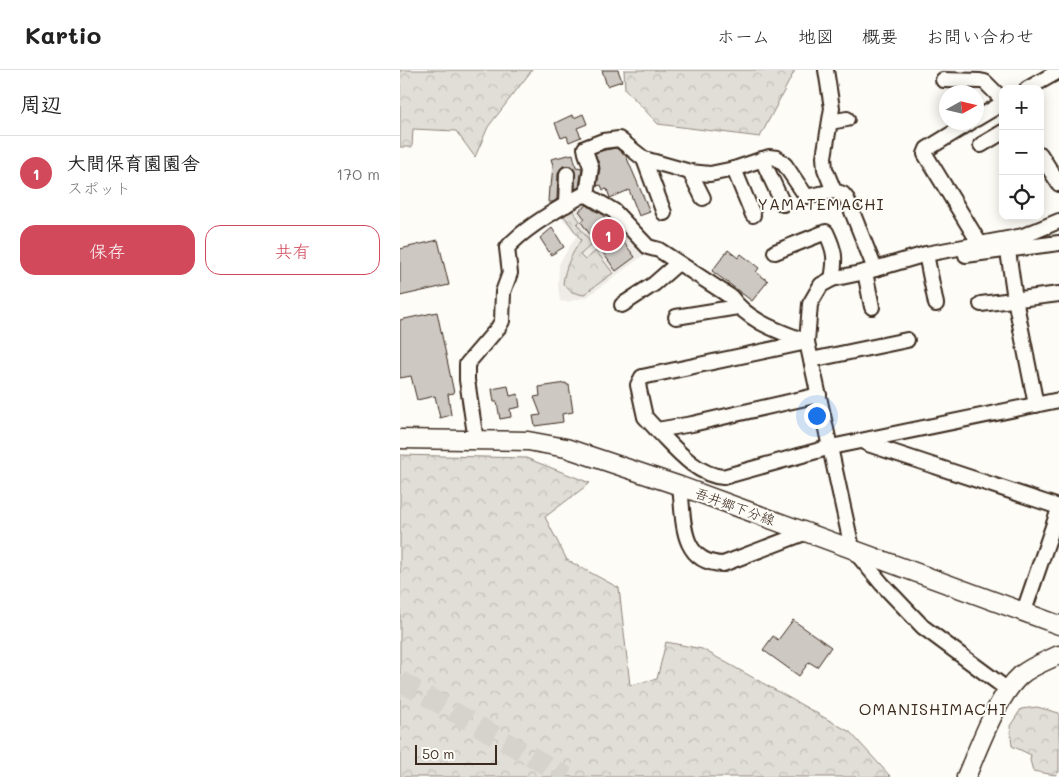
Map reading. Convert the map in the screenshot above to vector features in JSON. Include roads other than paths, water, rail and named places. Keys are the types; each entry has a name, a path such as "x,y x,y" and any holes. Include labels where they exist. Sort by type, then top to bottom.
{"main road":[{"name":"吾井郷下分線","path":"400,439 551,444 680,486 1059,625"},
{"path":"966,777 995,713 1008,690 1023,674 1034,666 1059,655"}],"street":[{"path":"826,70 832,100 824,157 825,169 834,191"},
{"path":"1034,85 1059,71"},
{"path":"943,80 980,80 985,82 999,98"},
{"path":"984,114 999,105"},
{"path":"830,122 847,119"},
{"path":"958,130 927,149 925,154 980,244"},
{"path":"981,145 999,134"},
{"path":"588,194 591,167 585,148 589,145 611,139 619,139 644,159 690,172 710,174 734,169 762,159 772,157 780,159 806,196 834,191 843,194 847,199 870,271 872,308"},
{"path":"644,159 664,213"},
{"path":"762,159 783,204"},
{"path":"1044,164 1059,184"},
{"path":"734,169 753,215"},
{"path":"690,172 703,198"},
{"path":"566,206 568,174"},
{"path":"476,441 466,364 502,321 502,292 510,273 507,248 513,241 581,196 588,194 614,211 648,247 659,250 731,297 738,307 766,326 807,342"},
{"path":"1008,690 923,627 882,584 852,548 807,342 810,304 821,285 832,279 980,244 1023,236 1059,221"},
{"path":"775,252 826,232 834,249 836,260 832,279"},
{"path":"927,257 1008,251 1059,243"},
{"path":"1008,251 1015,299 1036,405"},
{"path":"927,257 936,304"},
{"path":"622,305 654,284 678,262"},
{"path":"981,304 1058,294"},
{"path":"676,317 738,307"},
{"path":"811,360 907,340"},
{"path":"807,342 642,377 638,385 645,417 686,459 713,476 723,477 831,447 1059,400"},
{"path":"657,430 692,424 819,395"},
{"path":"862,440 868,444 1059,508 1024,611"},
{"path":"680,486 687,543 704,560 714,564 723,564 806,532"}],"tunnel":[{"path":"400,681 567,777"}],"place":[{"name":"大間保育園園舎","path":"608,235"}],"district":[{"name":"YAMATEMACHI","path":"821,203"},
{"name":"OMANISHIMACHI","path":"933,708"}]}
